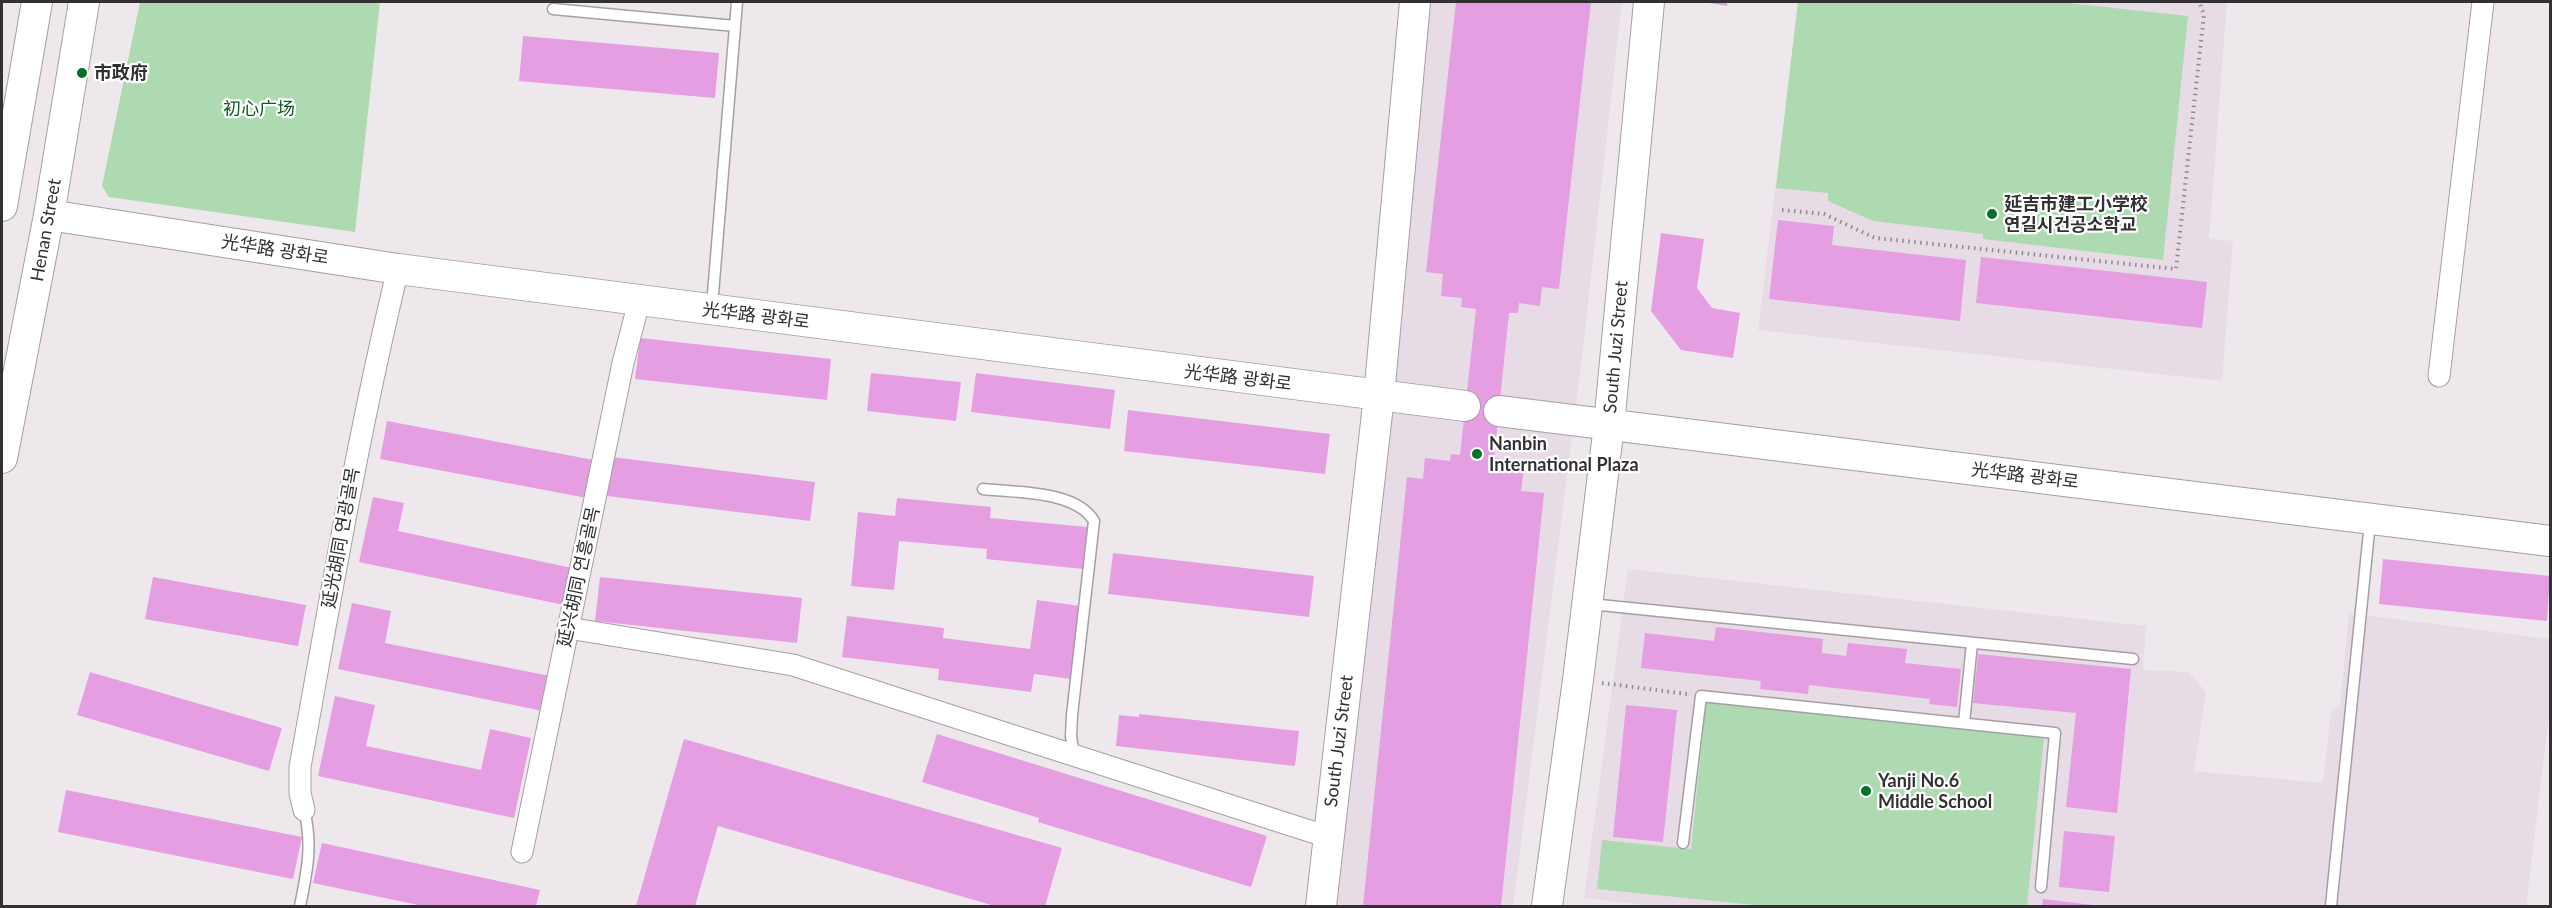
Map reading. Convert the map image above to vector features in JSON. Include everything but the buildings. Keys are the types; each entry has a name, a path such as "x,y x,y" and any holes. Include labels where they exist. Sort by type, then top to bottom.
{"main road":[{"path":"2,206 37,2"},
{"name":"Henan Street","path":"2,458 49,215 84,2"},
{"name":"South Juzi Street","path":"1321,906 1379,396 1415,2"},
{"name":"South Juzi Street","path":"1547,906 1609,425 1649,2"},
{"name":"光华路 광화로","path":"49,215 398,269 639,302 1465,406"},
{"name":"光华路 광화로","path":"1499,411 2550,541"}],"street":[{"path":"2439,376 2483,2"},
{"name":"延光胡同 연광골목","path":"304,810 300,793 302,756 352,480 378,349 398,269"},
{"name":"延兴胡同 연흥골목","path":"522,852 623,363 639,302"},
{"path":"568,628 793,665 1328,837"}],"lane":[{"path":"712,310 737,2"},
{"path":"553,9 735,26"},
{"path":"983,489 1071,501 1088,510 1094,521 1072,715 1071,736 1074,755"},
{"path":"2331,906 2370,518"},
{"path":"1587,604 2133,659"},
{"path":"1964,723 1972,643"},
{"path":"1683,843 1701,696 2055,733 2041,887"},
{"path":"300,906 310,852 310,831 304,810"}],"path":[{"path":"1782,210 1824,214 1875,237 2176,269 2204,14 2199,2"},
{"path":"1602,683 1701,696"}],"shaded area":[{"name":"Nanbin International Plaza","path":"1428,2 1622,2 1582,357 1513,906 1335,906"},
{"name":"延吉市建工小学校 연길시건공소학교","path":"1798,2 2227,2 2209,239 2233,241 2222,381 1758,330"},
{"name":"Yanji No.6 Middle School","path":"1628,569 2146,626 2143,670 2188,672 2206,692 2194,771 2323,783 2331,711 2340,705 2349,613 2550,639 2550,708 2526,906 1653,906 1584,898"}],"green space":[{"name":"初心广场","path":"140,2 380,2 355,232 109,197 102,186"},
{"path":"1798,2 2058,2 2188,16 2163,260 1983,239 1983,234 1873,221 1828,201 1828,193 1776,188"},
{"path":"1706,702 2044,737 2027,906 1765,906 1597,889 1602,840 1691,849"}],"place":[{"name":"市政府","path":"82,73"},
{"name":"延吉市建工小学校 연길시건공소학교","path":"1992,214"},
{"name":"Nanbin International Plaza","path":"1477,454"},
{"name":"Yanji No.6 Middle School","path":"1866,791"}]}
